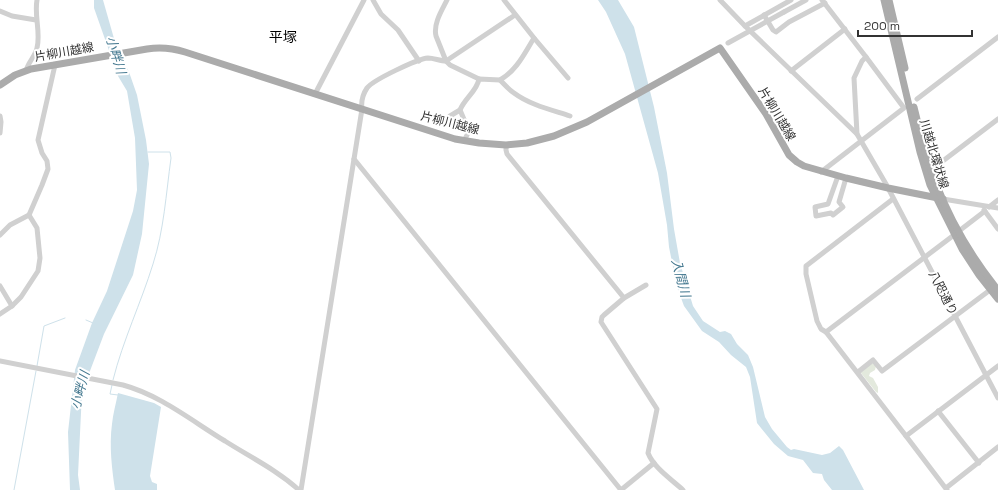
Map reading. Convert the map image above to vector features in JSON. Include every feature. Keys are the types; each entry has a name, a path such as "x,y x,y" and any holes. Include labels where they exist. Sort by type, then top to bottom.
{"main road":[{"name":"川越北環状線","path":"884,0 926,173 956,233 995,287 998,300"},
{"name":"川越北環状線","path":"889,0 914,109 939,198"},
{"name":"片柳川越線","path":"0,85 15,75 26,71 55,65 156,47 176,49 464,140 506,145 527,143 554,136 579,126 716,50 766,114 789,154 804,166 821,172 888,188 939,198"}],"street":[{"path":"26,71 27,66 38,47 36,20 37,0"},
{"path":"315,94 364,0"},
{"path":"373,0 381,14 398,30 419,61"},
{"path":"446,62 434,31 447,0"},
{"path":"504,0 568,78"},
{"name":"八咫通り","path":"720,0 790,71 857,134 862,141 998,398"},
{"path":"745,26 790,0"},
{"path":"716,50 806,0"},
{"path":"764,15 773,30 776,32 789,22 823,2 904,108 821,172"},
{"path":"0,11 12,16 36,20"},
{"path":"446,62 515,15"},
{"path":"790,71 845,29"},
{"path":"917,99 998,37"},
{"path":"300,490 362,109 361,104 365,92 370,84 419,61 433,58 446,62 453,67 479,79 500,80 512,72 517,66 534,38"},
{"path":"857,134 854,78 862,61 866,57"},
{"path":"0,235 10,225 29,215 48,169 47,161 40,149 38,140 55,65"},
{"path":"466,122 457,127 450,116 460,110 465,101 478,85 479,79"},
{"path":"500,80 518,96 570,116"},
{"path":"460,110 466,122 469,134 464,140"},
{"path":"0,116 0,133"},
{"path":"931,170 998,118"},
{"path":"506,145 507,154 624,298"},
{"path":"354,159 621,490 654,463"},
{"path":"838,176 828,204 815,207 816,216 831,213 833,215 843,207 839,202 846,178"},
{"path":"939,198 998,208"},
{"path":"893,199 806,266 806,274 817,321 821,329 826,332 858,372 947,489 998,447"},
{"path":"989,207 998,200"},
{"path":"980,206 998,228"},
{"path":"826,332 985,211"},
{"path":"0,314 12,306 26,291 38,271 40,258 37,228 29,215"},
{"path":"646,285 624,298 602,317 601,322 657,409 648,453 654,463 683,490"},
{"path":"0,286 12,306"},
{"path":"858,372 873,360 882,371 995,287"},
{"path":"0,361 102,380 131,387 159,400 289,481 300,490"},
{"path":"906,436 998,366"},
{"path":"938,411 978,463"}],"shaded area":[{"path":"872,363 876,366 875,370 870,373 869,376 873,378 878,387 878,393 861,373"}],"water":[{"name":"小畔川","path":"94,0 103,0 117,49 129,72 137,95 149,164 142,234 133,275 104,334 82,392 78,475 80,490 70,490 68,432 75,370 92,323 107,291 133,211 137,190 135,138 127,91 118,76 94,8"},
{"name":"入間川","path":"598,0 618,0 634,27 654,107 667,173 680,263 693,306 703,321 720,332 725,331 731,334 737,344 748,355 753,367 765,417 772,429 787,447 791,450 794,449 822,455 830,453 839,446 843,450 864,490 832,490 824,480 822,474 813,473 803,460 788,456 774,444 757,423 750,377 746,367 731,355 719,342 702,331 684,306 677,287 669,247 667,225 658,173 625,54 606,12"},
{"path":"118,393 154,403 161,407 150,476 152,482 157,484 157,490 115,490 112,466 111,432"}],"waterway":[{"path":"113,380 157,251 164,212 171,158 170,152 148,152"},
{"path":"37,366 44,326 65,318"},
{"path":"86,320 93,323"},
{"path":"14,490 36,371"},
{"path":"112,385 110,394 118,395"}],"district":[{"name":"平塚","path":"283,37"}]}
